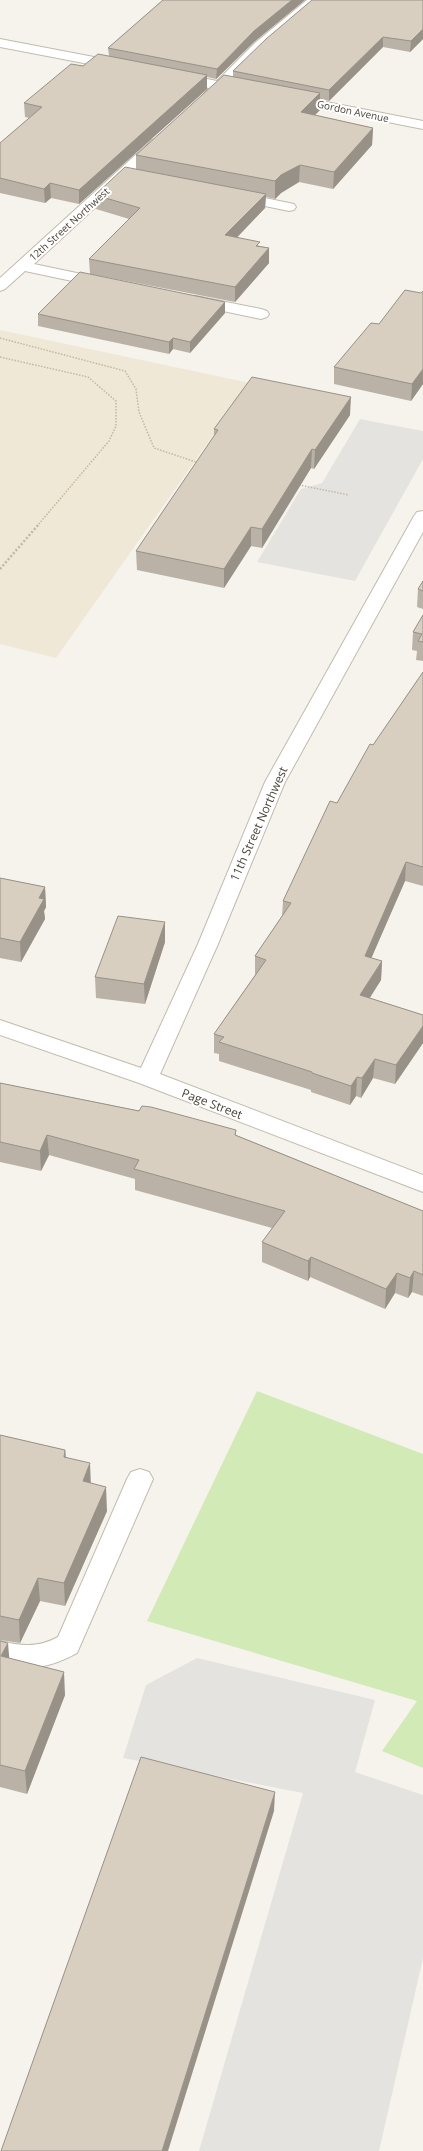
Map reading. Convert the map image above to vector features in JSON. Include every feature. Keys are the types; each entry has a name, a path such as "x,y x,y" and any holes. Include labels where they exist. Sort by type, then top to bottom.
{"street":[{"path":"199,105 260,46 314,0"},
{"path":"0,43 131,68"},
{"path":"162,74 255,92"},
{"name":"Gordon Avenue","path":"277,96 423,125"},
{"name":"12th Street Northwest","path":"0,286 169,132"},
{"path":"122,175 142,179"},
{"path":"222,194 289,207"},
{"path":"23,266 123,286"},
{"path":"184,299 261,314"},
{"name":"11th Street Northwest","path":"147,1078 208,944 276,782 423,516"},
{"name":"Page Street","path":"0,1027 147,1078 423,1184"},
{"path":"0,1652 27,1658 49,1655 68,1645 140,1479"}],"path":[{"path":"0,338 125,371 136,389 139,412 154,448 205,465"},
{"path":"0,357 88,377 116,401 119,418 116,431 104,447 0,569"},
{"path":"296,484 349,495"}],"shaded area":[{"path":"0,330 250,383 56,658 0,644"},
{"path":"360,419 423,431 423,459 355,581 257,562 301,489 322,483"},
{"path":"197,1658 375,1700 355,1772 423,1795 423,1958 379,2151 199,2151 303,1793 123,1758 146,1685"}],"green space":[{"path":"257,1391 423,1454 423,1768 382,1751 417,1701 147,1621"}],"building":[{"path":"163,0 292,0 254,31 217,69 108,48"},
{"path":"312,0 423,0 423,29 411,41 383,37 329,90 233,71 266,39"},
{"path":"98,54 207,75 79,190 50,183 44,189 0,178 0,143 42,107 24,103 71,64 83,66"},
{"path":"224,75 320,93 301,112 373,128 334,172 300,165 281,175 275,181 136,155"},
{"path":"125,167 266,194 225,235 260,242 256,246 269,248 235,287 89,259 140,208 95,195"},
{"path":"80,272 225,302 190,342 173,338 169,342 38,314"},
{"path":"405,290 421,293 423,291 423,369 412,384 334,367 371,323 379,324"},
{"path":"252,377 351,397 315,450 312,449 262,529 251,527 224,569 136,551 218,430 214,429"},
{"path":"423,581 423,591 418,589"},
{"path":"423,615 423,642 418,641 422,634 413,632"},
{"path":"423,672 423,867 406,862 365,956 382,961 360,995 423,1015 423,1026 396,1065 375,1059 362,1078 357,1077 351,1086 219,1042 224,1037 214,1034 266,960 255,956 291,903 283,901 330,801 337,803 370,744 373,745"},
{"path":"0,878 45,887 39,898 44,899 20,942 0,938"},
{"path":"118,916 165,922 144,984 95,977"},
{"path":"0,1083 139,1111 142,1106 151,1107 236,1130 235,1135 423,1211 423,1275 414,1271 410,1278 397,1273 386,1289 311,1257 308,1261 262,1242 285,1211 134,1169 139,1160 47,1135 40,1151 0,1142"},
{"path":"0,1435 65,1450 64,1457 90,1463 83,1481 106,1487 64,1583 38,1578 19,1620 0,1616"},
{"path":"0,1641 8,1643 1,1656 64,1672 25,1771 0,1765"},
{"path":"141,1757 275,1792 162,2151 1,2151"}]}
